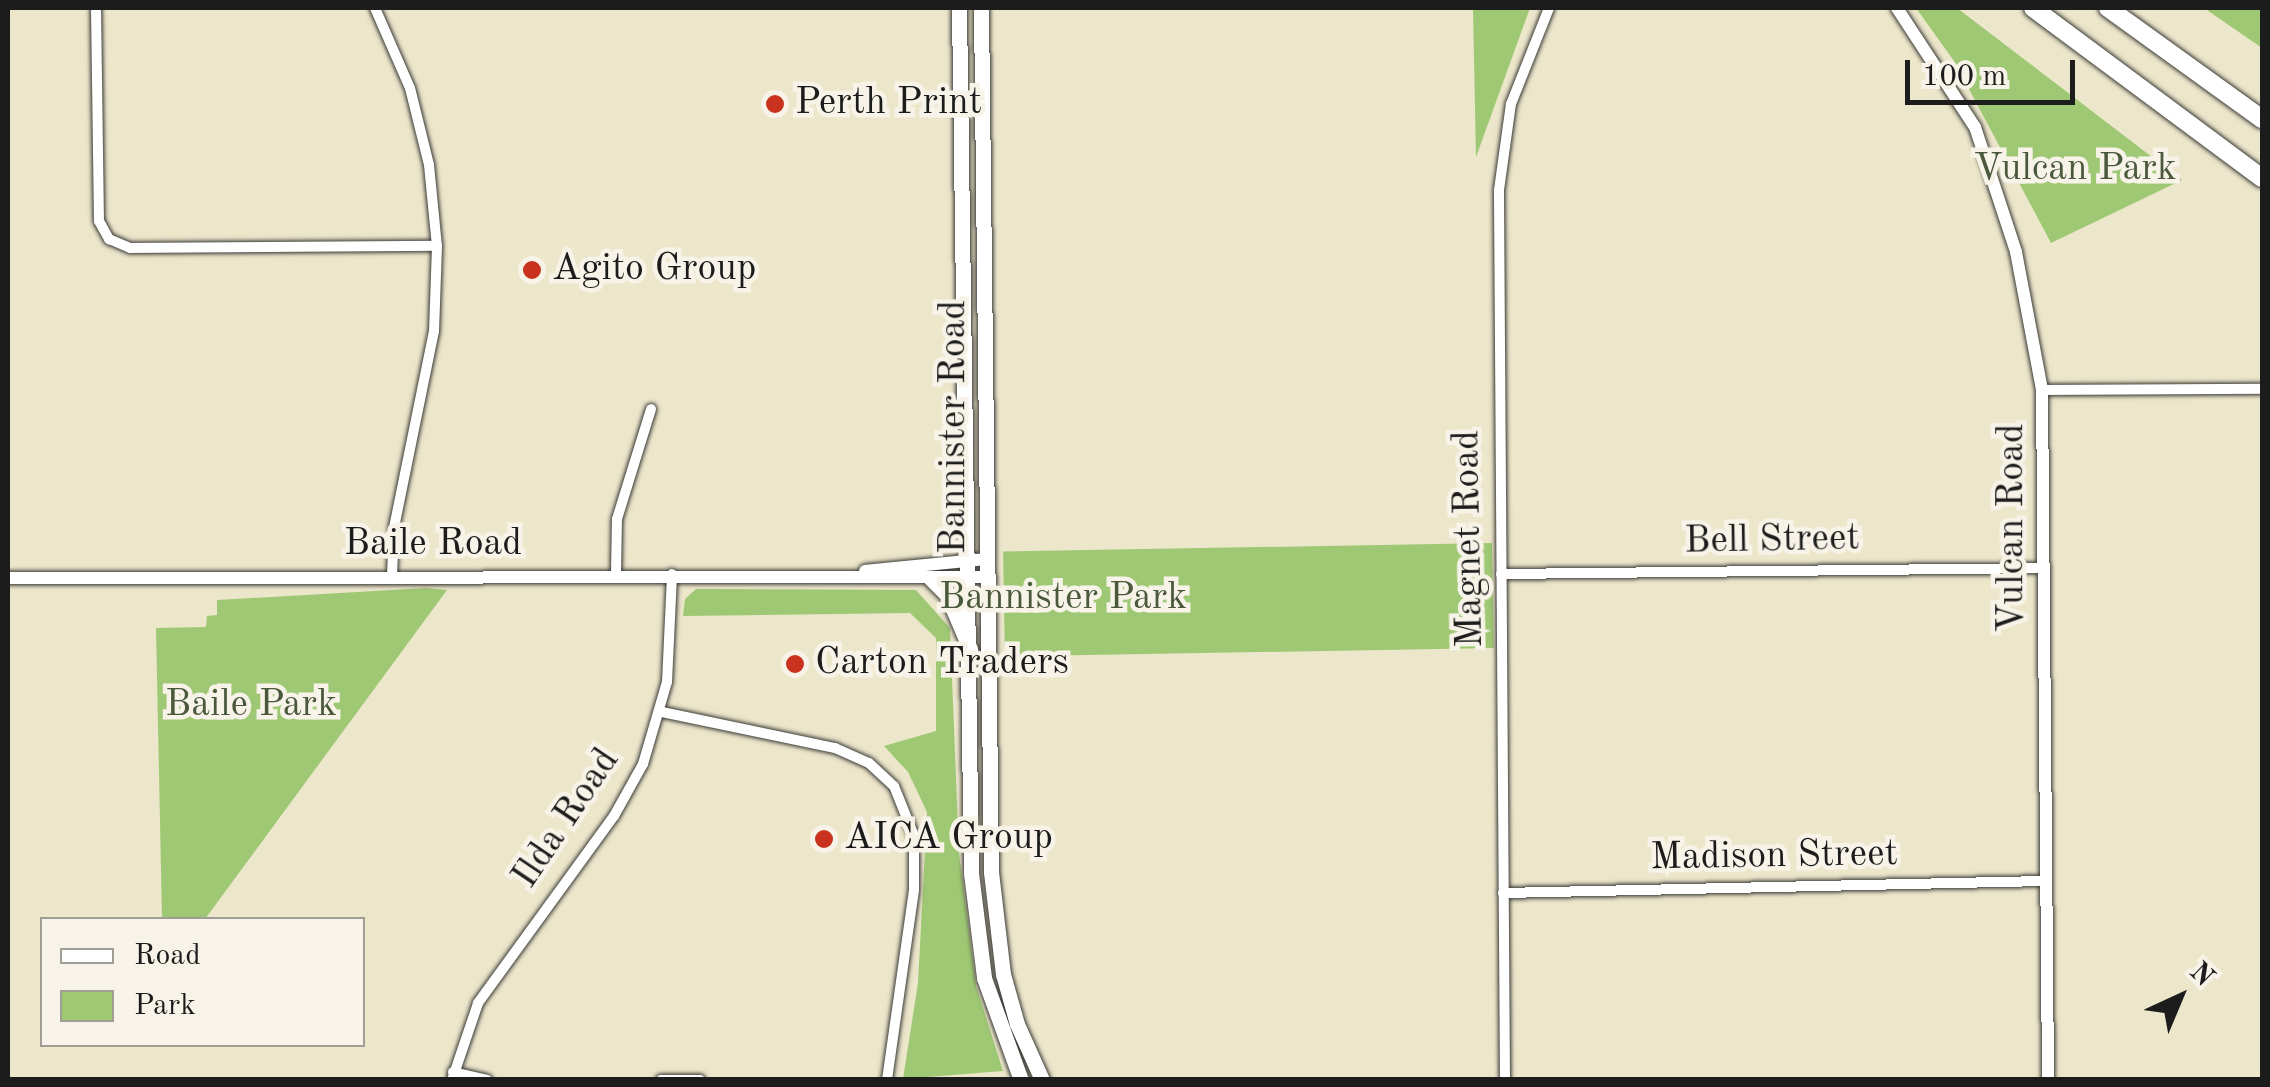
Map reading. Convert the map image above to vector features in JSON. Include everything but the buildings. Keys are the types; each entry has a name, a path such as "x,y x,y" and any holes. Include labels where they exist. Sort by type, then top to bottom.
{"highway":[{"path":"2033,8 2262,178"},
{"path":"2108,8 2180,63 2262,116"}],"main road":[{"name":"Bannister Road","path":"959,8 973,890 984,978 1021,1080"},
{"name":"Bannister Road","path":"982,8 991,872 1004,974 1016,1024 1042,1080"},
{"path":"930,578 947,595 972,653"}],"street":[{"path":"96,8 98,221 109,240 130,248 438,246"},
{"path":"375,8 410,88 429,165 438,246 434,331 394,528 392,574"},
{"name":"Magnet Road","path":"1505,1080 1503,140 1519,78 1549,8"},
{"name":"Vulcan Road","path":"1897,8 1974,126 2016,252 2042,390 2048,1080"},
{"path":"2042,390 2262,389"},
{"path":"616,574 617,519 651,408"},
{"name":"Baile Road","path":"858,572 988,559"},
{"name":"Bell Street","path":"1501,574 2043,568"},
{"name":"Baile Road","path":"8,578 858,572 930,578 988,577"},
{"name":"Ilda Road","path":"452,1076 478,1004 614,816 662,712 672,573"},
{"path":"662,712 835,748 869,763 894,786 914,836 914,890 887,1080"},
{"name":"Madison Street","path":"1504,893 2046,881"},
{"path":"452,1076 487,1080"},
{"path":"661,1080 700,1080"}],"green space":[{"path":"1473,8 1530,8 1476,157"},
{"name":"Vulcan Park","path":"1916,8 1957,8 2182,180 2051,243 1954,61"},
{"path":"2204,8 2262,8 2262,48"},
{"name":"Bannister Park","path":"1492,543 1494,648 1005,657 1003,552"},
{"path":"696,589 916,590 950,628 959,853 976,986 1003,1071 903,1079 918,983 927,812 908,772 884,746 936,731 936,638 910,613 683,616 685,599"},
{"name":"Baile Park","path":"447,590 206,917 162,917 156,628 206,627 207,616 217,615 217,600"}],"place":[{"name":"Perth Print","path":"775,104"},
{"name":"Agito Group","path":"532,270"},
{"name":"Carton Traders","path":"795,664"},
{"name":"AICA Group","path":"824,839"}]}
